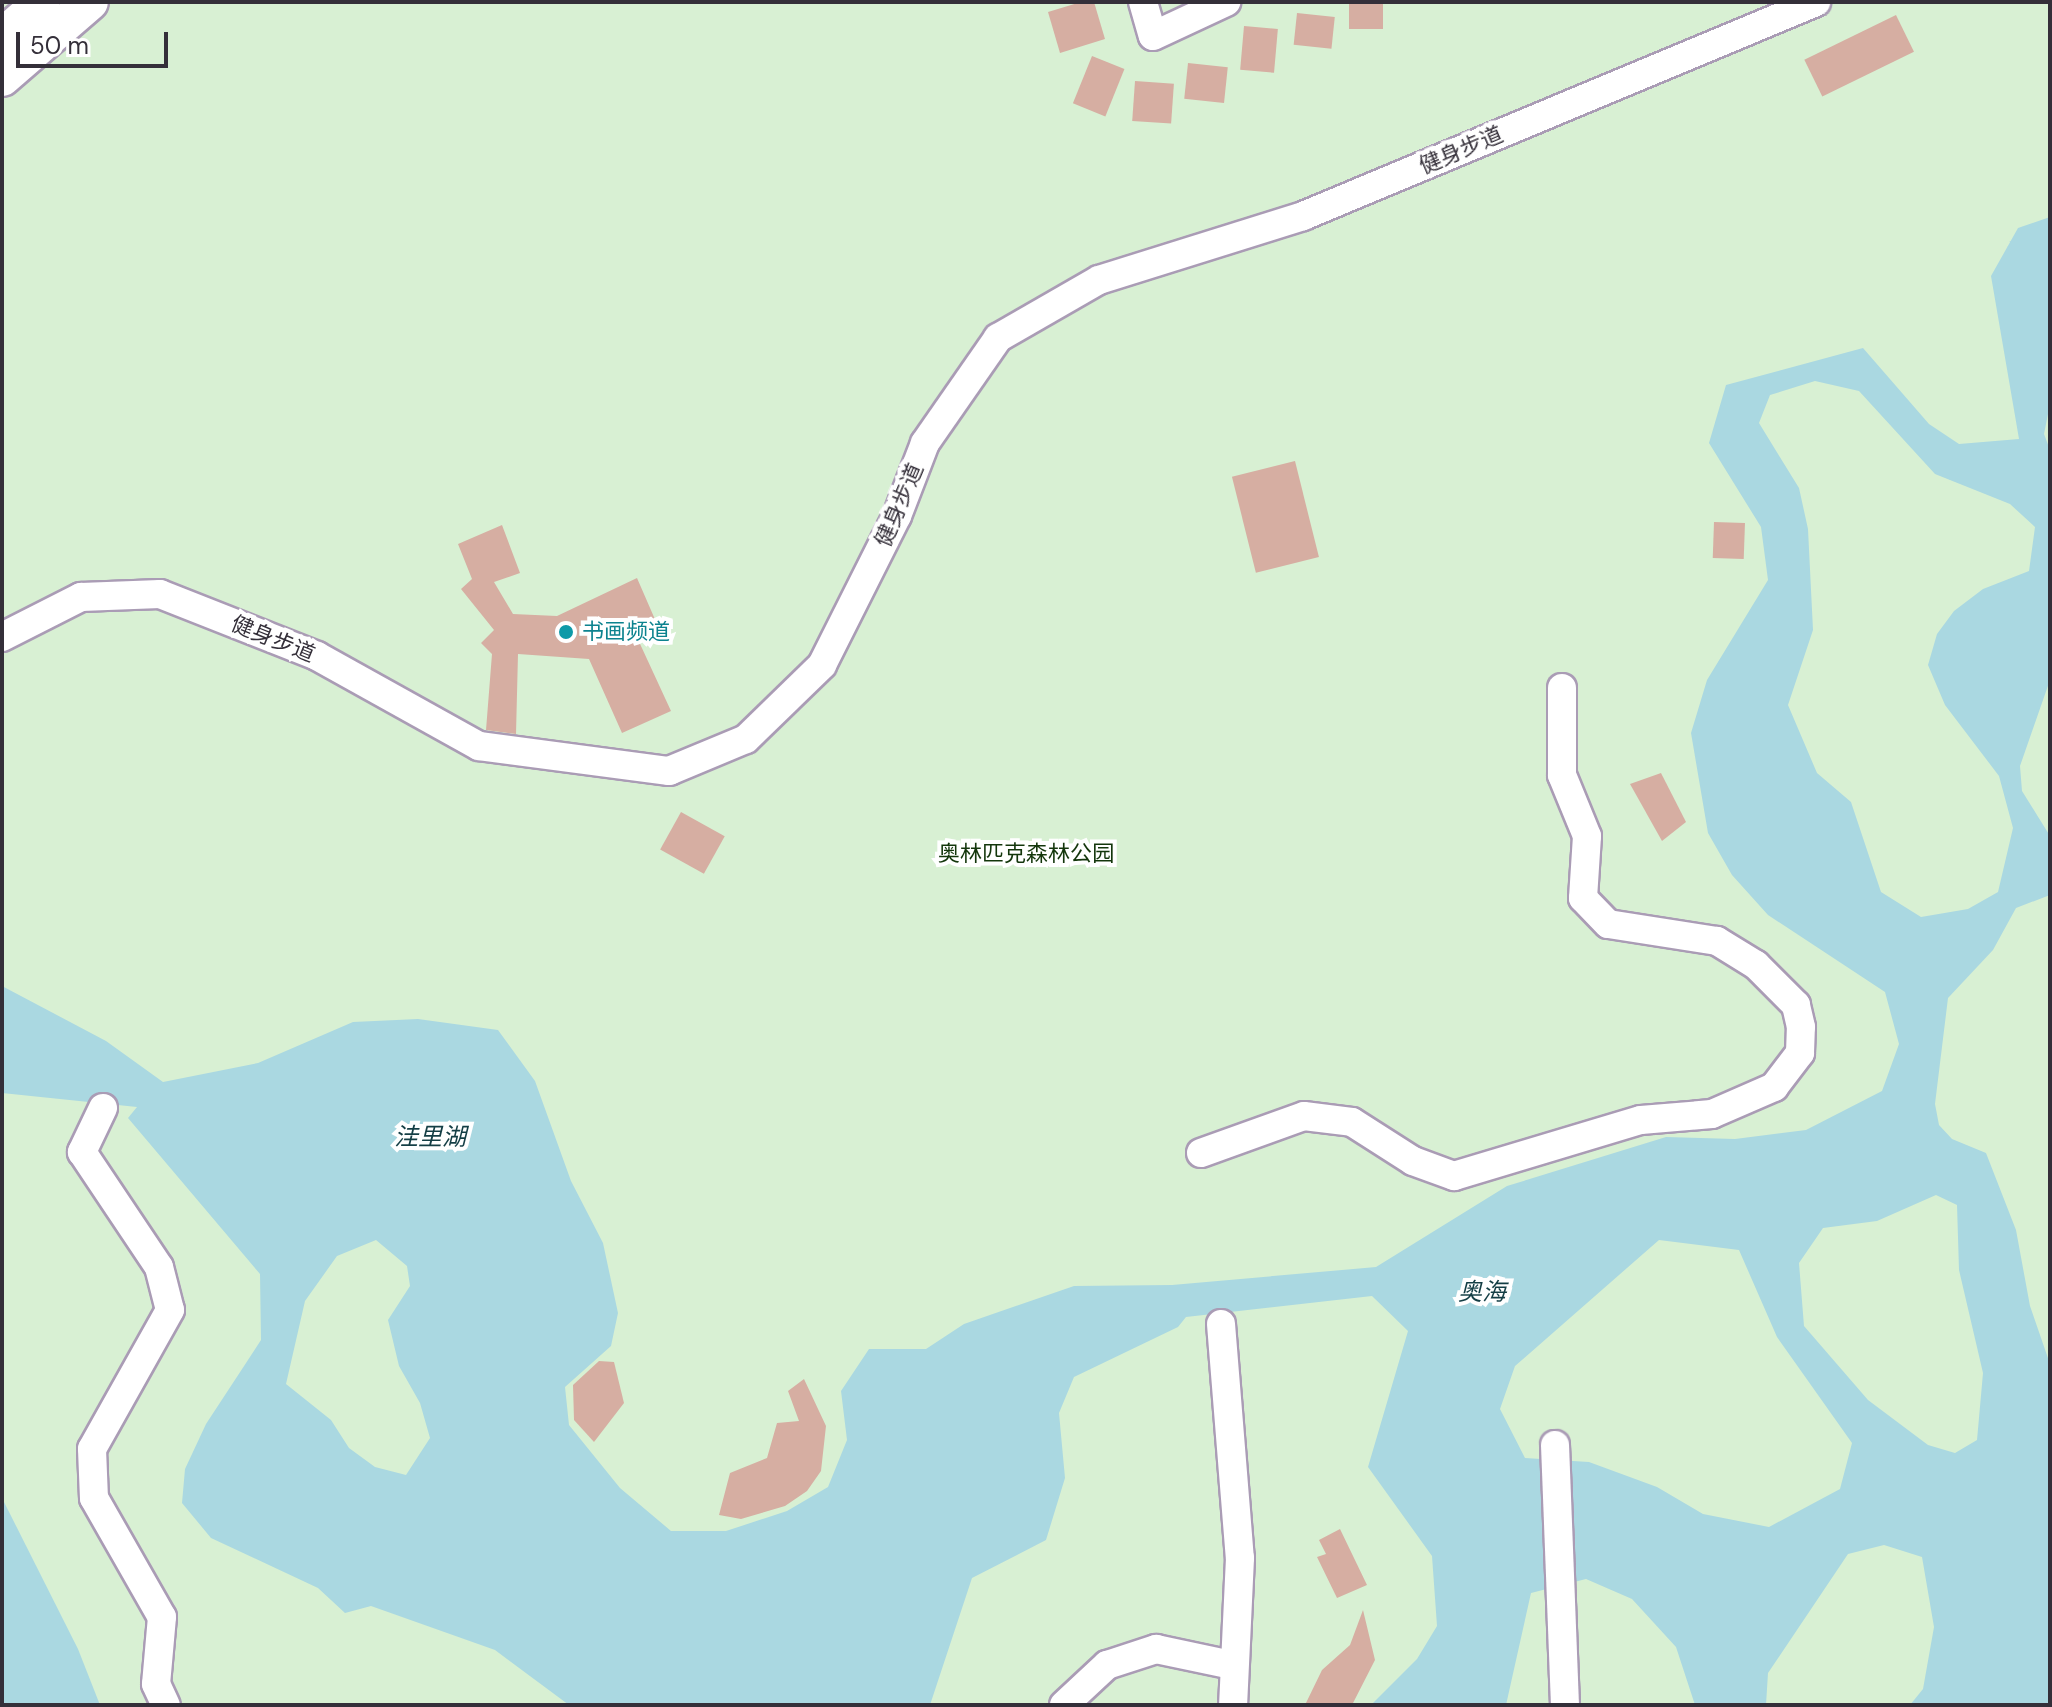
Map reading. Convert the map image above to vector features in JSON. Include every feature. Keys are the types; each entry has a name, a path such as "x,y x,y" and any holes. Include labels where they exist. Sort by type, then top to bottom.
{"main road":[{"path":"2,37 42,2"},
{"path":"2,78 90,2"}],"street":[{"path":"1143,2 1153,36 1226,2"},
{"name":"健身步道","path":"2,637 81,597 160,594 317,656 479,746 669,771 746,739 822,665 897,516 925,443 998,338 1099,280 1303,216 1816,2"},
{"path":"1201,1153 1304,1116 1352,1122 1413,1161 1454,1176 1712,1114 1774,1087 1800,1053 1801,1027 1796,1005 1756,965 1717,941 1608,924 1583,898 1587,836 1562,775 1562,688"},
{"path":"103,1108 82,1152 159,1267 170,1310 92,1449 94,1498 162,1617 156,1684 166,1705"},
{"path":"1221,1324 1240,1558 1232,1665 1233,1705"},
{"path":"1555,1445 1565,1705"},
{"path":"1064,1705 1107,1665 1156,1649 1232,1665"}],"green space":[{"name":"奥林匹克森林公园","path":"2,2 2050,2 2050,1705 2,1705"}],"water":[{"path":"2050,217 2050,404 2044,434 2050,450 2050,680 2020,766 2022,791 2050,836 2050,895 2016,908 1993,950 1948,998 1935,1104 1939,1125 1952,1139 1986,1153 2016,1230 2030,1306 2050,1364 2050,1705 1910,1705 1923,1689 1934,1627 1922,1557 1884,1545 1848,1554 1768,1673 1766,1705 1695,1705 1676,1647 1632,1599 1586,1579 1531,1593 1506,1705 1371,1705 1417,1659 1437,1626 1432,1556 1368,1467 1408,1331 1372,1296 1186,1317 1178,1327 1074,1377 1059,1413 1065,1478 1046,1540 972,1578 930,1705 569,1705 495,1650 371,1606 345,1613 318,1588 211,1538 182,1503 185,1469 206,1424 261,1340 260,1274 128,1118 137,1107 2,1093 2,986 106,1041 163,1082 258,1063 353,1022 418,1019 498,1030 535,1081 571,1181 603,1243 618,1313 611,1346 565,1387 569,1425 620,1488 671,1531 726,1531 787,1511 828,1487 847,1440 841,1391 869,1349 926,1349 964,1324 1074,1286 1172,1285 1376,1267 1507,1186 1666,1137 1735,1139 1806,1130 1882,1091 1899,1044 1885,992 1768,915 1732,875 1708,833 1691,733 1707,680 1768,580 1761,527 1709,443 1726,385 1863,348 1929,424 1959,444 2019,439 1991,276 2018,228","holes":["1815,381 1859,391 1935,474 2010,504 2035,527 2029,571 1983,589 1954,611 1937,634 1928,665 1945,705 1999,776 2013,828 1998,892 1968,909 1921,917 1881,892 1851,802 1817,773 1788,705 1813,630 1808,529 1799,488 1759,423 1770,395","1936,1195 1957,1205 1959,1270 1983,1373 1977,1440 1955,1453 1928,1445 1868,1400 1804,1326 1799,1263 1823,1228 1877,1221","376,1240 407,1266 410,1286 388,1320 399,1366 420,1403 430,1438 406,1475 375,1467 349,1448 331,1420 286,1384 305,1301 337,1256","1659,1240 1739,1250 1777,1337 1852,1443 1840,1489 1769,1527 1703,1514 1657,1487 1589,1462 1525,1458 1500,1409 1515,1366"]},
{"path":"2,1498 78,1649 100,1705 2,1705"}],"building":[{"path":"1081,2 1094,2 1105,39 1060,53 1048,12"},
{"path":"1349,2 1383,2 1383,29 1349,29"},
{"path":"1297,13 1335,17 1331,49 1294,45"},
{"path":"1896,15 1914,52 1822,97 1804,60"},
{"path":"1244,26 1278,29 1274,73 1240,70"},
{"path":"1092,56 1124,69 1105,116 1073,103"},
{"path":"1188,63 1228,67 1224,103 1184,99"},
{"path":"1135,81 1174,84 1171,124 1132,121"},
{"path":"1295,461 1319,557 1256,573 1232,477"},
{"path":"1714,522 1745,523 1744,559 1713,558"},
{"name":"书画频道","path":"502,525 520,573 494,582 513,614 557,616 637,578 657,624 635,633 671,711 622,733 589,659 518,654 516,734 486,730 492,654 481,643 494,630 461,589 472,579 458,544"},
{"path":"1661,773 1686,822 1662,841 1630,784"},
{"path":"681,812 725,836 704,874 660,850"},
{"path":"599,1361 614,1362 624,1403 594,1442 574,1420 573,1385"},
{"path":"804,1379 826,1426 821,1471 807,1491 785,1506 741,1519 719,1515 730,1473 767,1458 777,1423 799,1421 788,1391"},
{"path":"1340,1529 1367,1585 1337,1598 1317,1557 1326,1554 1319,1540"},
{"path":"1363,1610 1375,1660 1352,1705 1305,1705 1322,1670 1350,1645"}],"place":[{"name":"书画频道","path":"566,632"}],"water label":[{"name":"洼里湖","path":"430,1137"},
{"name":"奥海","path":"1482,1292"}]}
